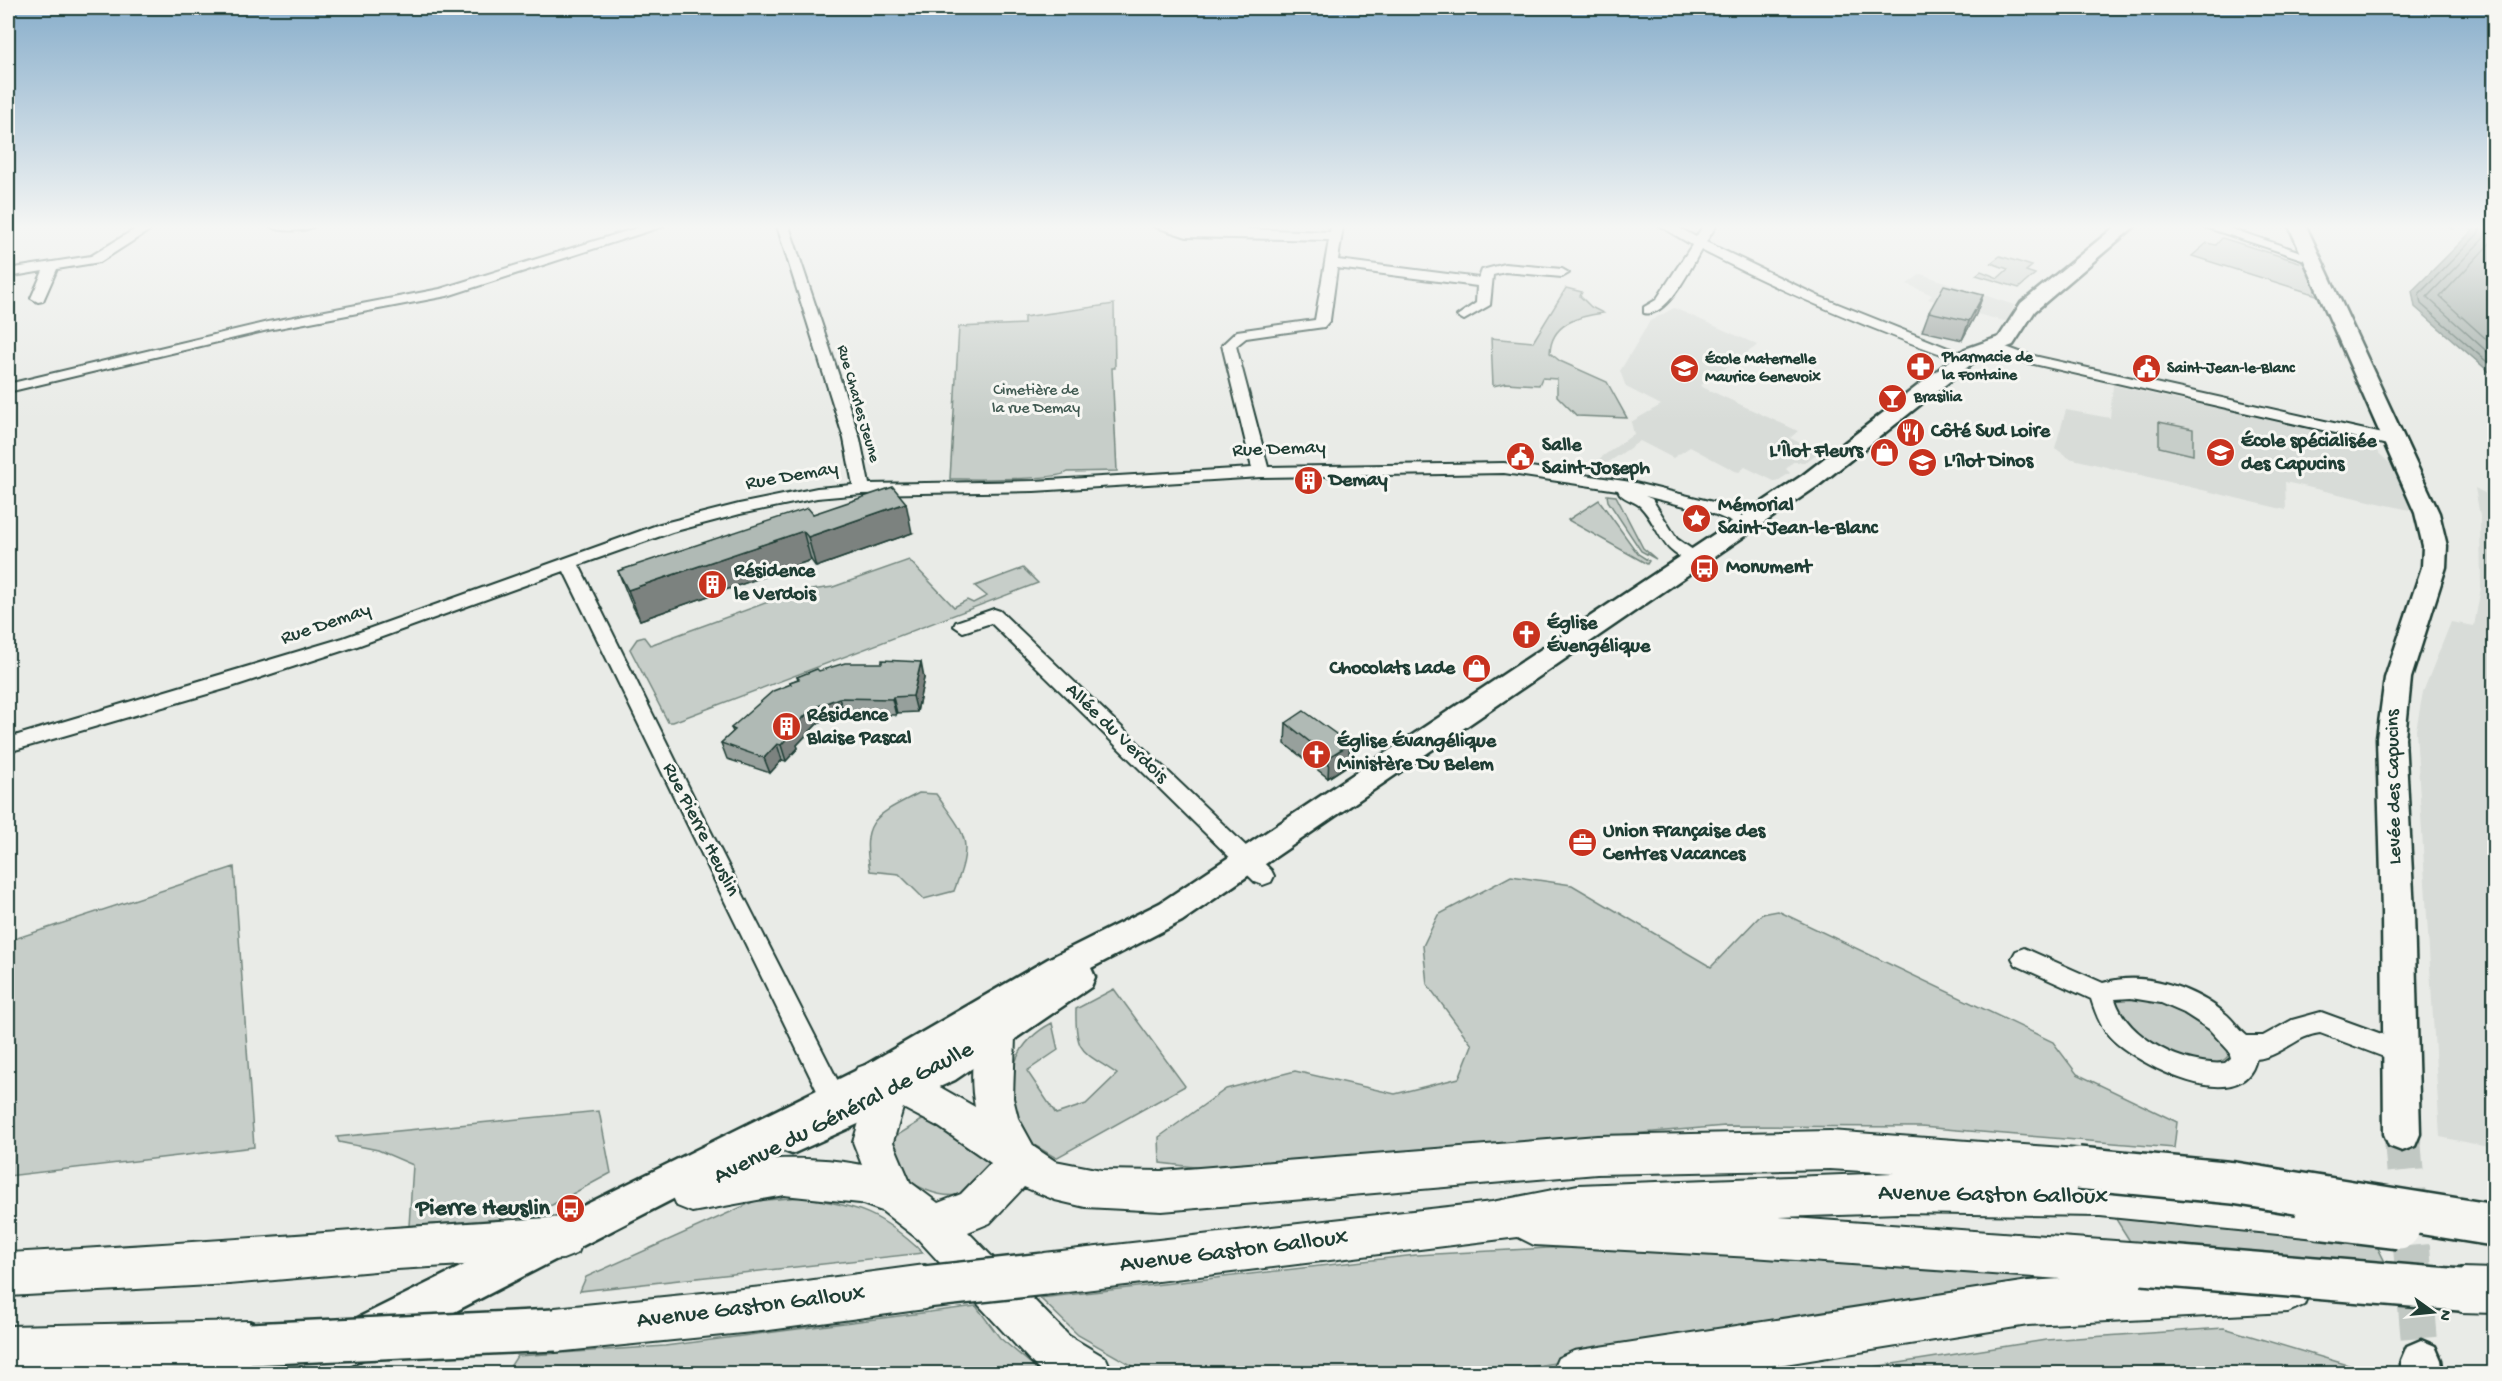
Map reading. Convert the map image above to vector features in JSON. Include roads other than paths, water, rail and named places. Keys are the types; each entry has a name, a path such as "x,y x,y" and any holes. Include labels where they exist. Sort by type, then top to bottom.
{"main road":[{"path":"290,1374 546,1246 833,1097 889,1087 915,1067 1060,980 1090,954 1254,868 1484,701 1694,556 1810,480 1966,358 1995,347 2014,332 2019,317 2048,290"},
{"name":"Levée des Capucins","path":"2325,290 2427,513 2435,546 2434,567 2429,586 2398,678 2391,738 2402,1134"},
{"name":"Avenue du Général de Gaulle","path":"330,1374 692,1192 783,1141 889,1087 943,1069 996,1036 1171,912"},
{"path":"996,1036 990,1093 992,1104 1004,1133 1021,1161"},
{"path":"889,1087 938,1103 1038,1174 1062,1183 1126,1191 1174,1190 1597,1155 1830,1150 2089,1182 2234,1183 2494,1225"},
{"path":"889,1087 873,1142 895,1196"},
{"path":"933,1225 975,1209 1021,1161"},
{"path":"692,1192 784,1176 816,1177 860,1184 895,1196 933,1225 1053,1352 1090,1374"},
{"name":"Avenue Gaston Galloux","path":"8,1349 250,1344 555,1330 762,1309 925,1287 1492,1222 1578,1205 1899,1193 2089,1182 2316,1218 2494,1239"},
{"name":"Avenue Gaston Galloux","path":"1492,1222 1764,1236 2478,1291"},
{"path":"8,1275 229,1263 421,1246 546,1246"},
{"path":"1575,1374 2028,1303 2288,1290 2478,1291"}],"street":[{"path":"38,298 41,290"},
{"path":"8,388 268,326 450,290"},
{"name":"Rue Charles Jeune","path":"804,290 852,440 862,489"},
{"path":"1260,472 1228,345 1242,334 1319,324 1323,320 1327,290"},
{"path":"1464,316 1483,305 1484,290"},
{"path":"1649,310 1661,303 1669,290"},
{"path":"1796,290 1884,329 1966,358"},
{"path":"1995,347 2021,357 2392,441"},
{"name":"Rue Demay","path":"8,745 221,683 350,642 666,528 739,509 817,493 862,489 1034,486 1260,472 1504,468 1619,486 1672,497 1715,508 1744,523"},
{"name":"Rue Demay","path":"1619,486 1646,502 1671,543 1694,556"},
{"name":"Rue Demay","path":"1646,502 1659,497 1672,497"},
{"name":"Rue Pierre Heuslin","path":"569,562 693,818 833,1097"},
{"name":"Allée du Verdois","path":"963,626 994,615 1254,868"},
{"path":"2024,958 2102,993"},
{"path":"2116,986 2138,987 2165,995 2218,1022 2241,1045 2244,1060 2238,1069 2226,1075 2203,1073 2175,1066 2145,1050 2119,1030 2106,1010 2102,993 2116,986"},
{"path":"2241,1045 2265,1047 2284,1040 2299,1027 2310,1022 2321,1022 2400,1052"}],"water":[{"path":"2494,290 2494,376 2415,307 2412,291"}],"tunnel":[{"path":"2402,1134 2421,1360"}],"place":[{"name":"Pharmacie de la Fontaine","path":"1921,367"},
{"name":"École Maternelle Maurice Genevoix","path":"1684,369"},
{"name":"Saint-Jean-le-Blanc","path":"2146,369"},
{"name":"Brasilia","path":"1893,398"},
{"name":"Côté Sud Loire","path":"1910,432"},
{"name":"L'Îlot Fleurs","path":"1884,452"},
{"name":"École spécialisée des Capucins","path":"2220,453"},
{"name":"Salle Saint-Joseph","path":"1521,457"},
{"name":"L'îlot Dinos","path":"1923,462"},
{"name":"Demay","path":"1308,481"},
{"name":"Mémorial Saint-Jean-le-Blanc","path":"1697,518"},
{"name":"Monument","path":"1705,568"},
{"name":"Résidence le Verdois","path":"713,584"},
{"name":"Église Évengélique","path":"1526,635"},
{"name":"Chocolats Lade","path":"1476,669"},
{"name":"Résidence Blaise Pascal","path":"786,727"},
{"name":"Église Évangélique Ministère Du Belem","path":"1316,754"},
{"name":"Union Française des Centres Vacances","path":"1582,843"},
{"name":"Pierre Heuslin","path":"571,1209"}],"park label":[{"name":"Cimetière de la rue Demay","path":"1036,400"}]}
